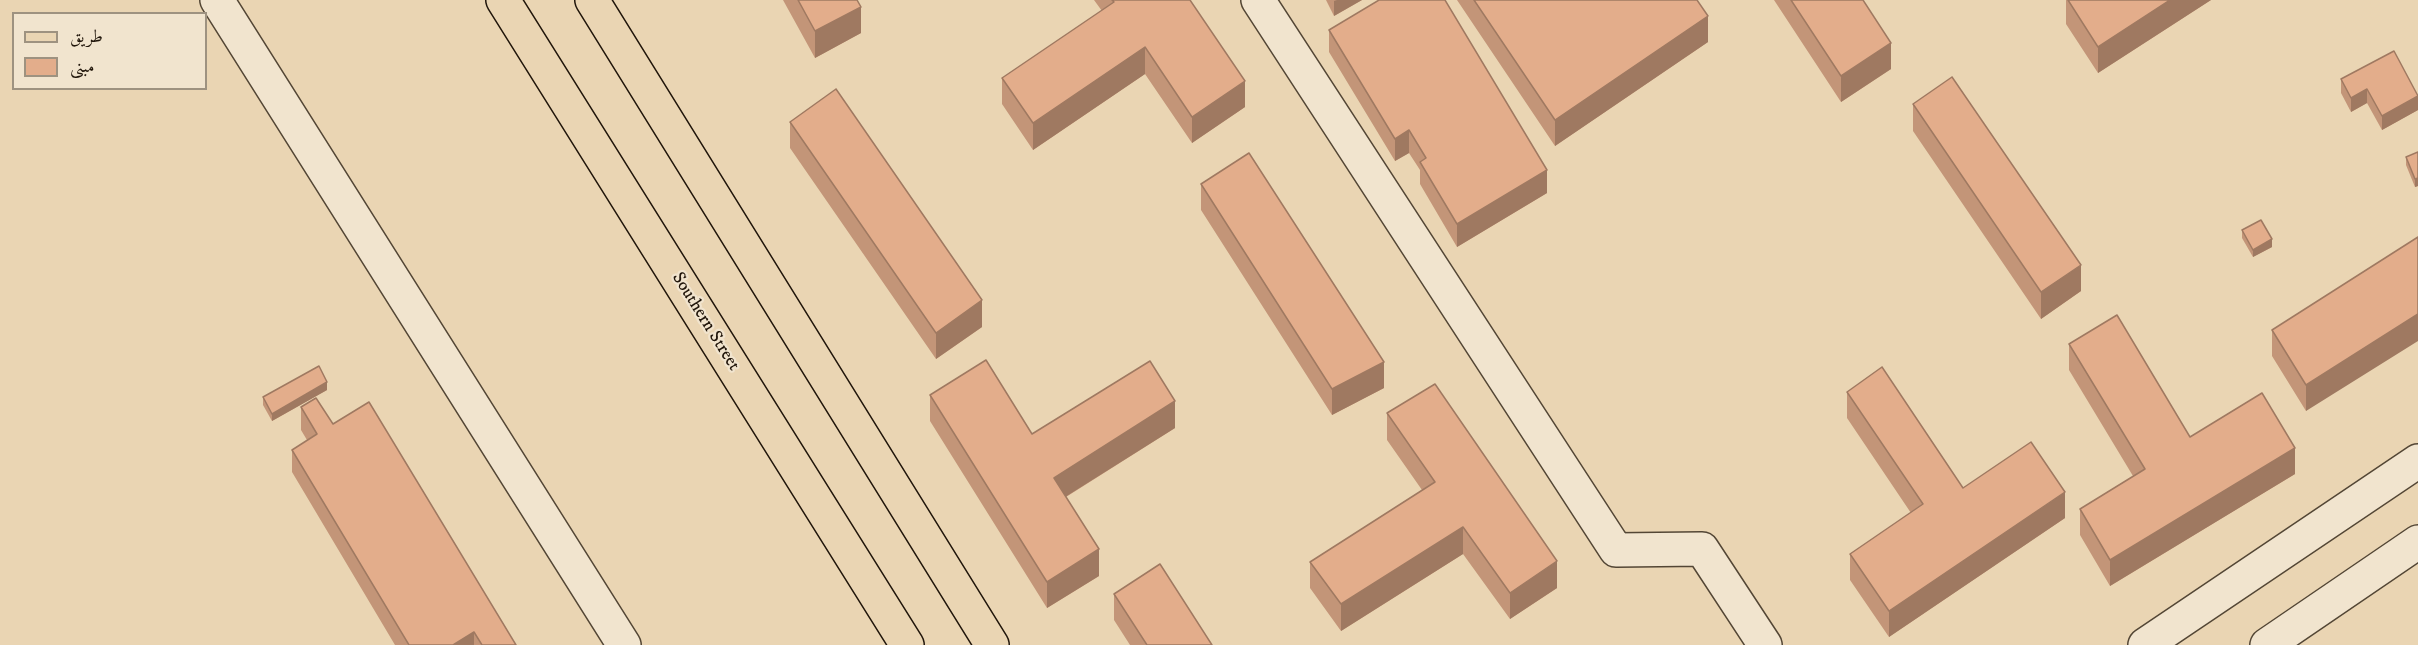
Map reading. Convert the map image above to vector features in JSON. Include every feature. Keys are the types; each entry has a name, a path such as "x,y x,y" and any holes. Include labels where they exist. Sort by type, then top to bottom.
{"main road":[{"name":"Southern Street","path":"503,0 907,645"},
{"path":"592,0 992,645"}],"street":[{"path":"217,0 624,645"},
{"path":"1258,0 1616,550 1702,549 1765,645"},
{"path":"2145,645 2418,461"},
{"path":"2267,645 2418,542"}],"building":[{"path":"798,0 857,0 861,7 815,31"},
{"path":"1112,0 1190,0 1245,81 1192,117 1145,47 1033,123 1002,78 1114,2"},
{"path":"1379,0 1445,0 1547,170 1457,224 1420,162 1426,158 1409,130 1395,139 1329,30"},
{"path":"1474,0 1697,0 1708,16 1555,120"},
{"path":"1791,0 1863,0 1891,43 1841,76"},
{"path":"2068,0 2170,0 2098,47"},
{"path":"2394,51 2418,96 2382,116 2367,89 2351,98 2341,79"},
{"path":"1952,77 2081,265 2041,292 1913,104"},
{"path":"836,89 982,300 936,333 790,122"},
{"path":"2418,152 2418,178 2415,179 2406,157"},
{"path":"1249,153 1384,362 1332,389 1201,184"},
{"path":"2261,220 2272,239 2253,250 2242,230"},
{"path":"2418,237 2418,314 2306,385 2272,330"},
{"path":"2117,315 2190,437 2262,393 2295,448 2110,560 2080,509 2145,469 2069,344"},
{"path":"986,360 1032,434 1150,361 1175,401 1054,478 1099,549 1047,582 930,395"},
{"path":"319,366 327,382 272,414 263,397"},
{"path":"1882,367 1963,488 2031,442 2065,492 1889,611 1850,554 1923,504 1847,392"},
{"path":"1435,384 1557,561 1510,593 1463,527 1341,604 1310,562 1435,482 1387,413"},
{"path":"316,398 333,424 369,402 516,645 482,645 474,632 453,645 409,645 292,450 317,434 301,407"},
{"path":"1160,564 1212,645 1147,645 1114,594"}]}
